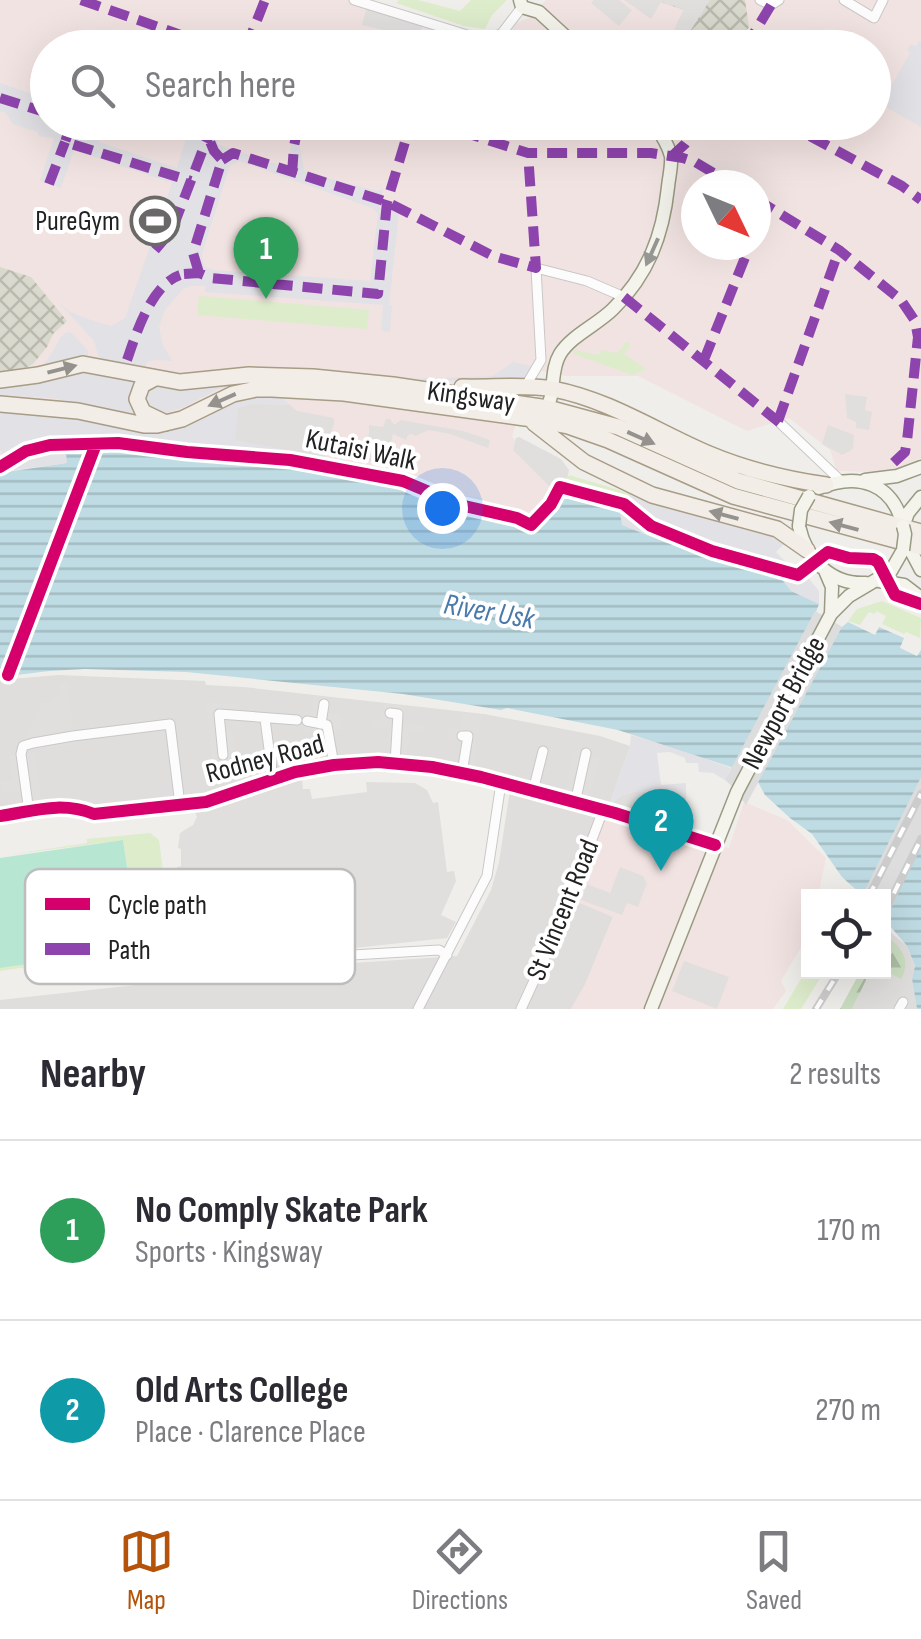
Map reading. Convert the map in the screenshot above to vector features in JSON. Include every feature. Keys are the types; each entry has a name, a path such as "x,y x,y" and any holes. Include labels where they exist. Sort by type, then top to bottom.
{"main road":[{"path":"521,4 539,12 558,30"},
{"path":"525,418 538,416 548,408 554,376 566,346 612,310 650,261 666,214 671,158 663,140"},
{"name":"Kingsway","path":"0,380 82,364 187,382 268,374 393,385 548,408 618,428 770,498"},
{"path":"393,385 525,387 554,376"},
{"path":"554,376 571,394 623,412 705,452 786,480 858,481 898,476 921,467"},
{"path":"156,378 142,385 137,399 143,412 167,424"},
{"name":"Kingsway","path":"0,404 78,411 144,425 182,420 233,394 256,389 344,393 525,418 582,430 716,490 770,498"},
{"path":"525,418 584,462 636,488 777,529 807,550 824,570 847,583 904,584 921,598"},
{"path":"858,481 884,490 894,502 907,526 921,570"},
{"path":"807,550 799,526 801,510 809,496 834,483"},
{"path":"907,526 921,496"},
{"path":"770,498 907,526"},
{"path":"770,498 912,550"},
{"name":"Newport Bridge","path":"651,1009 737,792 830,617 849,596 875,582 912,550"},
{"name":"Newport Bridge","path":"824,570 832,587 830,617"}],"street":[{"path":"354,0 457,30"},
{"path":"760,0 770,4 779,0"},
{"path":"844,0 874,18 883,0"},
{"path":"502,30 521,4"},
{"path":"525,387 541,360 536,268 587,281 624,297"},
{"path":"541,360 554,376"},
{"path":"780,423 834,483"},
{"path":"322,724 324,704"},
{"path":"390,713 398,714 394,763"},
{"path":"223,755 219,714 327,726 334,764"},
{"path":"265,719 272,780"},
{"path":"28,812 21,750 25,746 170,724 180,804"},
{"path":"462,736 468,736 462,773"},
{"path":"533,792 543,751"},
{"path":"574,802 586,754"},
{"name":"Rodney Road","path":"0,816 63,806 94,814 215,800 296,772 334,764 394,763 502,783 715,845"},
{"path":"418,1009 487,876 502,783"},
{"name":"St Vincent Road","path":"521,1009 562,920 603,810"},
{"path":"355,956 439,950 447,955"}],"shaded area":[{"path":"0,0 349,0 436,30 30,30 30,140 891,140 891,30 512,30 546,0 921,0 921,458 875,472 837,471 830,450 789,418 747,431 638,376 566,376 531,369 512,437 559,480 534,525 325,469 65,449 0,470"},
{"path":"619,0 632,10 619,26 591,3"},
{"path":"624,0 710,0 691,30 674,30 684,9 661,2 651,19"},
{"path":"745,0 749,27 674,30 684,10 661,2"},
{"path":"367,7 422,26 421,30 384,30 362,25"},
{"path":"921,42 921,127 891,110 891,86 910,53 907,50 911,44"},
{"path":"0,83 30,93 30,130 13,124 0,111"},
{"path":"53,140 100,140 177,168 186,140 219,140 217,144 288,168 292,140 300,140 304,170 308,173 377,191 383,188 379,208 392,208 399,213 389,305 390,332 381,331 383,305 205,292 205,286 191,286 183,289 165,310 159,327 172,361 147,362 144,371 100,361 94,341 59,303 70,312 112,326 125,318 172,183 74,150 61,188 40,181","holes":["239,161 372,208 378,214 370,281 213,270 205,267 202,258 230,165"]},
{"path":"0,267 31,277 67,321 33,364 14,374 0,374"},
{"path":"67,332 88,351 89,359 42,367 60,338"},
{"path":"513,362 532,366 526,381 408,379 493,376"},
{"path":"79,370 141,379 141,416 52,398 0,395 0,383"},
{"path":"276,380 218,389 166,413 156,414 144,406 146,391 152,385"},
{"path":"255,394 279,394 290,405 251,404 238,408 235,440 295,452 294,456 323,464 434,486 457,502 462,495 483,498 483,503 512,511 512,507 529,522 554,485 567,480 628,499 629,493 781,537 785,543 776,552 794,570 805,574 819,591 819,604 791,591 781,578 669,539 668,543 622,525 562,493 536,528 485,511 458,512 421,493 383,483 271,462 192,456 190,461 182,460 181,456 147,452 99,452 99,448 90,445 89,451 77,451 67,463 0,472 0,407 135,428"},
{"path":"845,394 867,397 865,410 872,412 869,430 856,428 856,422 847,418"},
{"path":"251,404 290,405 297,411 334,418 323,461 234,440 238,408"},
{"path":"386,419 394,425 401,420 490,440 488,448 429,430 408,435 406,440 393,434 387,460 368,461 369,425 383,427"},
{"path":"828,425 854,435 850,451 842,455 822,444"},
{"path":"519,437 561,459 569,470 567,480 552,489 513,450"},
{"path":"58,675 205,681 206,685 484,714 600,736 630,746 609,805 492,772 372,756 296,767 215,796 94,814 77,807 0,816 0,680"},
{"path":"60,683 67,683 75,744 33,750 26,737 43,702 60,696"},
{"path":"314,697 327,698 326,712 340,715 342,730 333,732 336,754 319,756 317,732 303,732 304,711 312,712"},
{"path":"206,702 240,704 241,729 233,729 232,719 223,720 225,732 233,731 235,758 212,760"},
{"path":"383,704 405,706 403,723 424,726 423,733 411,732 407,754 390,752 389,729 372,727 372,720 381,721"},
{"path":"463,713 482,715 476,734 475,767 458,765 461,740 446,738 448,728 461,729"},
{"path":"631,735 731,768 725,780 713,773 699,772 698,763 686,763 685,758 670,752 657,753 661,785 686,783 686,809 671,796 659,792 637,791 620,796 609,805"},
{"path":"574,749 600,759 588,797 565,790"},
{"path":"35,752 41,801 32,802 29,790 3,794 1,782 12,780 9,756"},
{"path":"302,778 303,789 310,789 312,799 367,792 366,782 415,783 427,790 433,803 438,802 447,872 454,871 456,881 441,915 456,922 447,938 355,948 355,869 177,869 181,866 180,833 193,825 195,812"},
{"path":"510,790 601,815 613,917 571,1009 0,1009 0,1000 145,984 355,984 355,963 457,956 491,890"},
{"path":"637,791 671,796 694,821 681,827 612,803"},
{"path":"744,802 787,820 826,858 819,889 801,889 801,947 781,981 786,991 773,1009 571,1009 613,917 570,899 603,810 729,848"},
{"path":"620,867 643,876 647,883 638,907 627,903 622,915 581,900 587,884 610,893"},
{"path":"891,933 907,946 915,967 912,979 917,1009 852,1009 867,979 891,979"},
{"path":"684,961 729,977 717,1009 672,991"}],"green space":[{"path":"418,0 460,11 471,0 507,0 485,29 464,26 396,3"},
{"path":"199,296 369,310 367,329 197,315"},
{"path":"626,342 631,345 624,354 646,369 632,375 574,354 574,350 599,355 601,350 618,353"},
{"path":"569,475 629,493 629,499 567,480"},
{"path":"882,601 921,618 920,638 882,624 886,616 876,611 869,612 860,625 848,621 857,609"},
{"path":"150,833 159,840 163,869 127,869 123,840 0,856 87,843 87,839"},
{"path":"123,840 127,869 25,869 25,964 0,968 0,858"},
{"path":"891,940 905,959 901,979 891,974"},
{"path":"25,964 25,967 0,968"},
{"path":"801,979 820,979 801,1009 783,1009"},
{"path":"856,979 867,979 852,1009 840,1009"}],"water":[{"name":"River Usk","path":"66,452 147,452 182,456 182,460 190,461 191,456 271,462 383,483 421,493 457,512 485,511 536,528 561,493 619,508 622,525 667,543 670,538 781,578 791,591 819,604 816,612 842,627 848,622 875,635 879,627 904,638 900,648 917,656 921,650 921,1009 917,1009 912,979 915,966 907,946 891,927 891,889 855,889 842,877 812,834 765,795 758,782 731,767 618,730 507,708 403,694 186,672 85,669 0,677 0,473 67,463"}],"pier":[{"path":"89,445 100,449 15,674 3,676"},
{"path":"815,611 842,627 746,805 725,780"},
{"path":"921,777 921,845 891,908 891,889 865,889"}],"railway":[{"path":"873,889 921,794"},
{"path":"891,899 921,839"},
{"path":"816,1009 835,979"}],"marked path":[{"path":"81,0 167,30"},
{"path":"253,30 265,0"},
{"path":"756,30 771,5"},
{"path":"0,98 30,107"},
{"path":"66,140 191,181"},
{"path":"155,250 172,230 207,140"},
{"path":"199,273 193,253 222,160 209,140"},
{"path":"292,174 295,140"},
{"path":"184,274 378,294 387,202 406,140"},
{"path":"488,140 528,153 651,153 683,158 709,170"},
{"path":"671,157 688,140"},
{"path":"817,140 921,200"},
{"path":"49,184 65,142"},
{"path":"222,160 233,153 387,202 493,256 536,268 528,153"},
{"path":"771,208 839,250 901,300 915,321 918,337 907,441 905,452 890,466"},
{"path":"778,421 839,250"},
{"path":"704,360 744,260"},
{"path":"127,360 153,299 180,275"},
{"path":"624,297 780,423"}],"cycle path":[{"name":"Kutaisi Walk","path":"0,467 26,451 50,445 118,443 290,460 403,481 460,505 531,525 551,504 560,487 624,504 651,526 712,551 798,575 828,552 873,559 895,595 921,604"},
{"path":"8,675 96,444"},
{"path":"0,816 47,808 94,814 206,802 295,772 378,762 481,777 715,845"}],"place":[{"name":"PureGym","path":"155,221"},
{"name":"No Comply Skate Park","path":"266,299"},
{"name":"Old Arts College","path":"661,871"}]}
